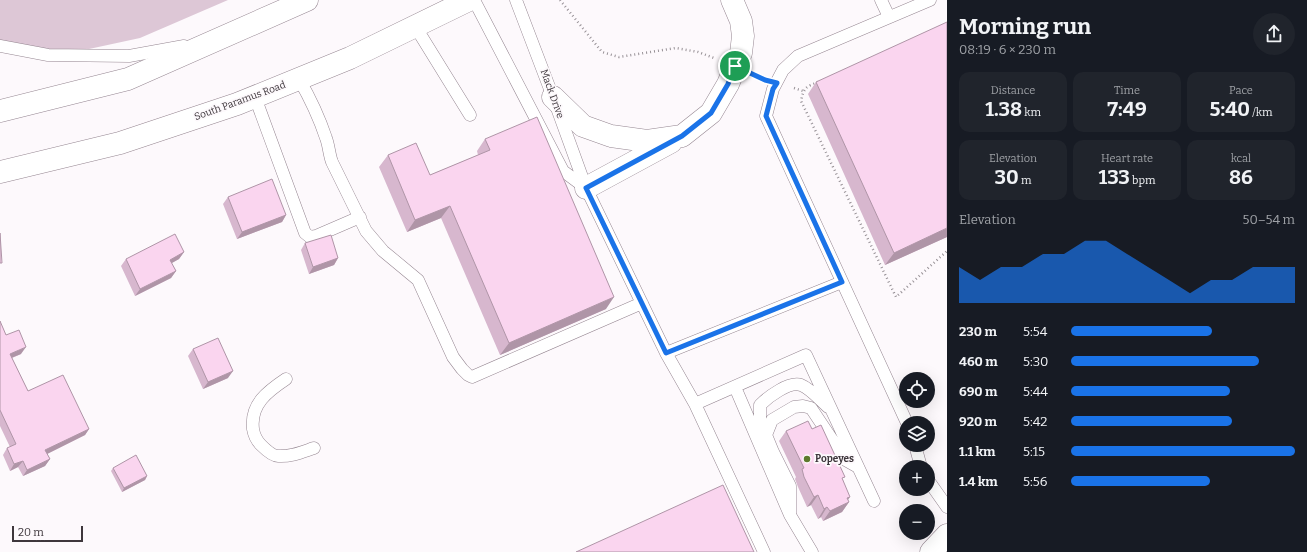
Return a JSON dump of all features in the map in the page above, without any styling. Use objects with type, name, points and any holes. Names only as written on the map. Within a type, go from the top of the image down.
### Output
[{"type":"main road","points":[[0,111],[128,79],[307,0]]},
{"type":"main road","name":"South Paramus Road","points":[[0,172],[120,143],[255,96],[350,58],[469,0]]},
{"type":"main road","points":[[586,188],[682,136],[711,113],[728,84],[741,53],[743,36],[741,21],[732,0]]},
{"type":"main road","points":[[553,97],[583,126],[611,136],[647,141],[682,136]]},
{"type":"main road","points":[[931,552],[947,535]]},
{"type":"lane","points":[[474,0],[564,171],[586,188]]},
{"type":"lane","name":"Mack Drive","points":[[516,0],[586,188],[666,353],[695,404],[764,552]]},
{"type":"lane","points":[[881,0],[888,17]]},
{"type":"lane","points":[[904,416],[766,116],[773,89],[783,70],[798,56],[930,0]]},
{"type":"lane","points":[[415,26],[470,115]]},
{"type":"lane","points":[[0,46],[48,55],[129,56],[218,40]]},
{"type":"lane","points":[[299,79],[318,117],[327,140],[328,152],[332,162],[366,231],[382,251],[415,276],[421,284],[453,357],[468,375],[472,377],[642,302]]},
{"type":"lane","points":[[255,96],[305,233],[310,237],[316,236],[360,217]]},
{"type":"lane","points":[[666,353],[842,282]]},
{"type":"lane","points":[[695,404],[806,355],[874,501]]},
{"type":"lane","points":[[286,379],[268,392],[254,410],[252,422],[256,440],[276,456],[293,456],[314,448]]},
{"type":"lane","points":[[790,515],[790,486],[773,452],[760,419],[760,405],[768,396],[795,384],[801,385],[808,389],[832,411]]},
{"type":"lane","points":[[735,387],[790,515],[812,552]]},
{"type":"lane","points":[[766,435],[772,420],[794,407],[803,406],[811,408],[833,441],[842,458],[858,467]]},
{"type":"lane","points":[[935,490],[947,507]]},
{"type":"path","points":[[560,0],[602,52],[619,57],[676,48],[698,52],[735,66]]},
{"type":"path","points":[[823,80],[809,86],[803,91],[801,101],[896,297],[947,251]]},
{"type":"path","points":[[777,83],[803,91]]},
{"type":"shaded area","points":[[0,0],[228,0],[140,38],[89,49],[55,50],[0,40]]},
{"type":"building","points":[[947,22],[947,228],[894,253],[816,82]]},
{"type":"building","points":[[537,117],[614,297],[509,343],[450,206],[415,220],[388,155],[416,143],[430,175],[490,150],[485,139]]},
{"type":"building","points":[[272,179],[286,215],[242,232],[228,197]]},
{"type":"building","points":[[0,233],[2,263],[0,263]]},
{"type":"building","points":[[175,234],[184,252],[170,260],[176,271],[140,289],[126,259]]},
{"type":"building","points":[[331,235],[338,258],[313,267],[305,243]]},
{"type":"building","points":[[0,321],[6,335],[19,330],[26,347],[10,354],[28,391],[63,375],[89,429],[45,450],[50,459],[27,470],[23,461],[14,464],[7,448],[16,444],[0,410]]},
{"type":"building","points":[[218,338],[233,371],[208,382],[193,349]]},
{"type":"building","name":"Popeyes","points":[[808,421],[812,429],[821,425],[845,477],[842,478],[850,497],[847,498],[849,502],[830,511],[827,507],[824,509],[818,495],[814,497],[804,477],[802,469],[804,468],[786,431]]},
{"type":"building","points":[[136,455],[147,476],[124,488],[113,468]]},
{"type":"building","points":[[723,485],[754,552],[576,552]]},
{"type":"place","name":"Popeyes","points":[[807,459]]},
{"type":"route","points":[[735,66],[765,80],[777,83],[773,89],[766,116],[842,282],[666,353],[586,188],[682,136],[711,113],[728,84],[735,66]]}]
